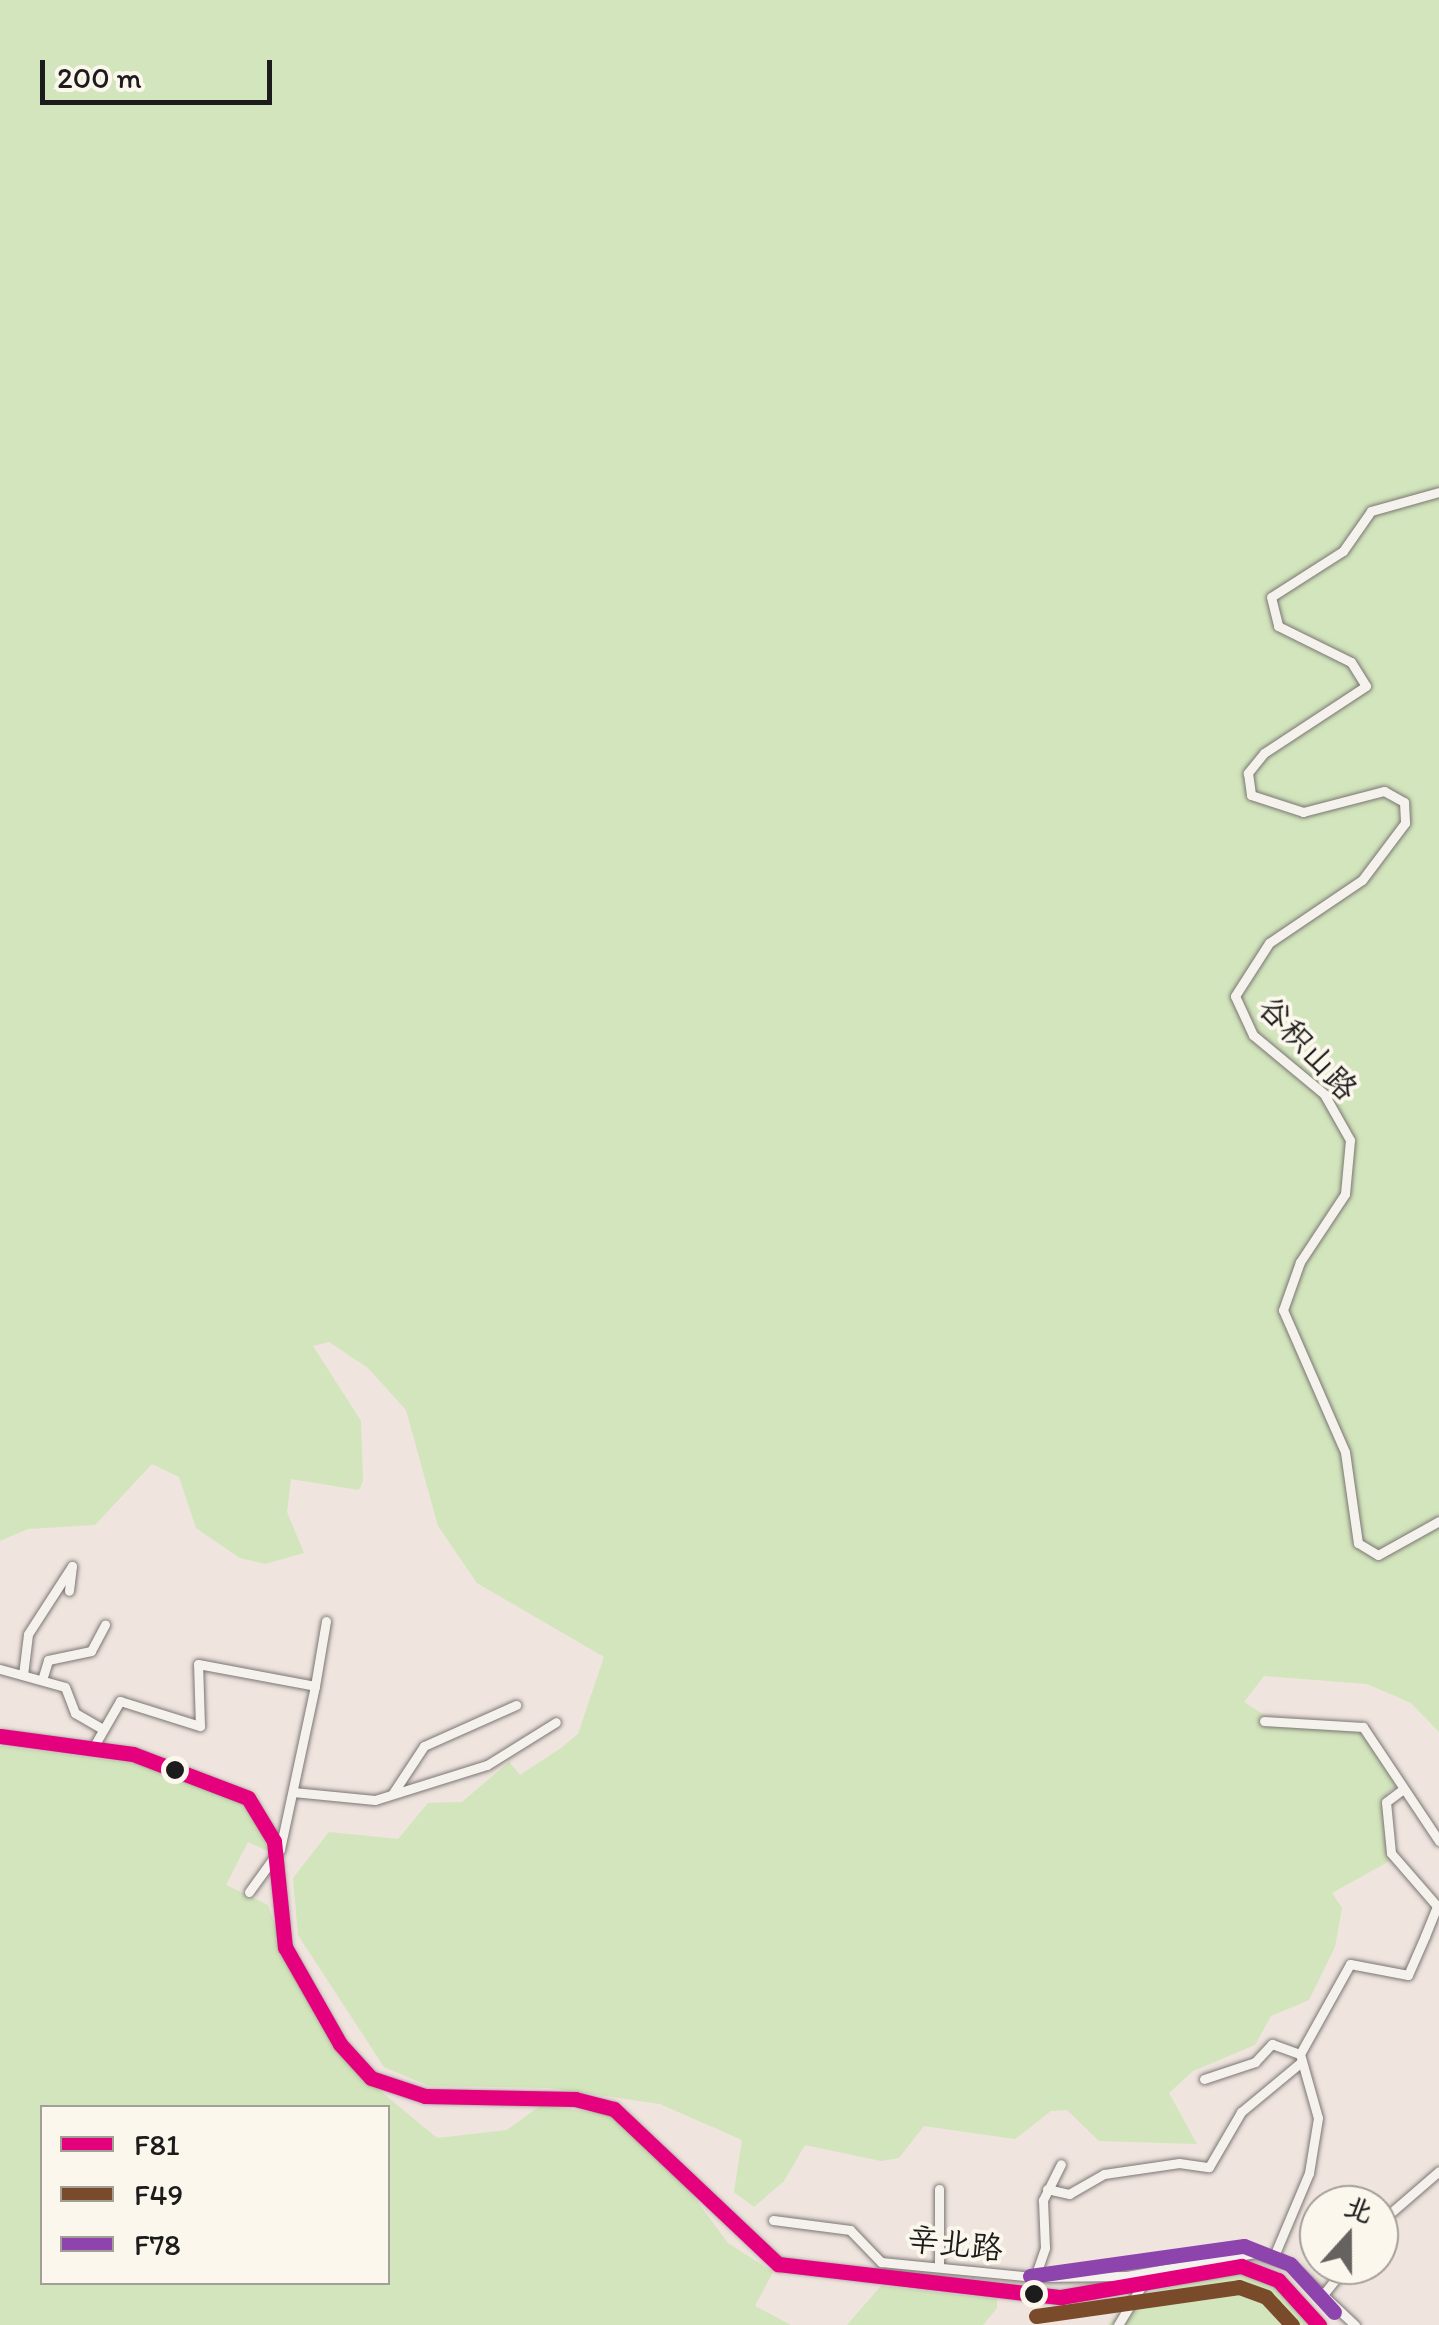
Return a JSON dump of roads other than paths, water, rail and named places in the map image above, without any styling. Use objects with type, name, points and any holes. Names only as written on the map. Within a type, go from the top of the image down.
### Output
[{"type":"main road","points":[[0,1736],[94,1746],[176,1766],[248,1798],[266,1819],[276,1856],[277,1917],[294,1966],[340,2044],[385,2087],[602,2104],[646,2133],[758,2252],[794,2268],[1033,2296],[1251,2268],[1278,2280],[1319,2325]]},
{"type":"street","name":"谷积山路","points":[[1439,492],[1371,512],[1343,551],[1271,598],[1278,626],[1331,649],[1367,681],[1334,715],[1257,760],[1251,795],[1296,812],[1384,791],[1404,802],[1405,822],[1362,880],[1269,943],[1234,996],[1253,1035],[1324,1094],[1350,1140],[1348,1187],[1300,1262],[1283,1310],[1345,1452],[1358,1543],[1378,1555],[1439,1521]]},
{"type":"street","points":[[22,1675],[28,1634],[72,1566],[69,1591]]},
{"type":"street","points":[[249,1892],[276,1856],[293,1792],[326,1621]]},
{"type":"street","points":[[42,1680],[48,1660],[92,1650],[105,1625]]},
{"type":"street","points":[[94,1746],[120,1701],[200,1726],[198,1664],[314,1686]]},
{"type":"street","points":[[0,1669],[65,1687],[75,1713],[102,1729]]},
{"type":"street","points":[[393,1794],[424,1746],[516,1704]]},
{"type":"street","points":[[1264,1721],[1363,1728],[1439,1840]]},
{"type":"street","points":[[293,1792],[393,1794],[488,1766],[556,1722]]},
{"type":"street","points":[[1048,2190],[1069,2194],[1104,2174],[1179,2163],[1209,2167],[1241,2112],[1300,2059],[1350,1964],[1408,1975],[1436,1906],[1390,1853],[1386,1802],[1403,1789]]},
{"type":"street","points":[[1204,2079],[1256,2062],[1272,2044],[1300,2059],[1318,2118],[1309,2173],[1274,2256],[1326,2292],[1356,2325]]},
{"type":"street","points":[[1034,2277],[1048,2190],[1062,2164]]},
{"type":"street","points":[[1399,2206],[1439,2171]]},
{"type":"street","points":[[939,2190],[939,2267]]},
{"type":"street","name":"辛北路","points":[[772,2220],[850,2230],[881,2262],[1034,2277],[1127,2276],[1217,2254],[1274,2256]]},
{"type":"street","points":[[1118,2325],[1144,2282]]},
{"type":"street","points":[[1326,2292],[1331,2285]]}]
